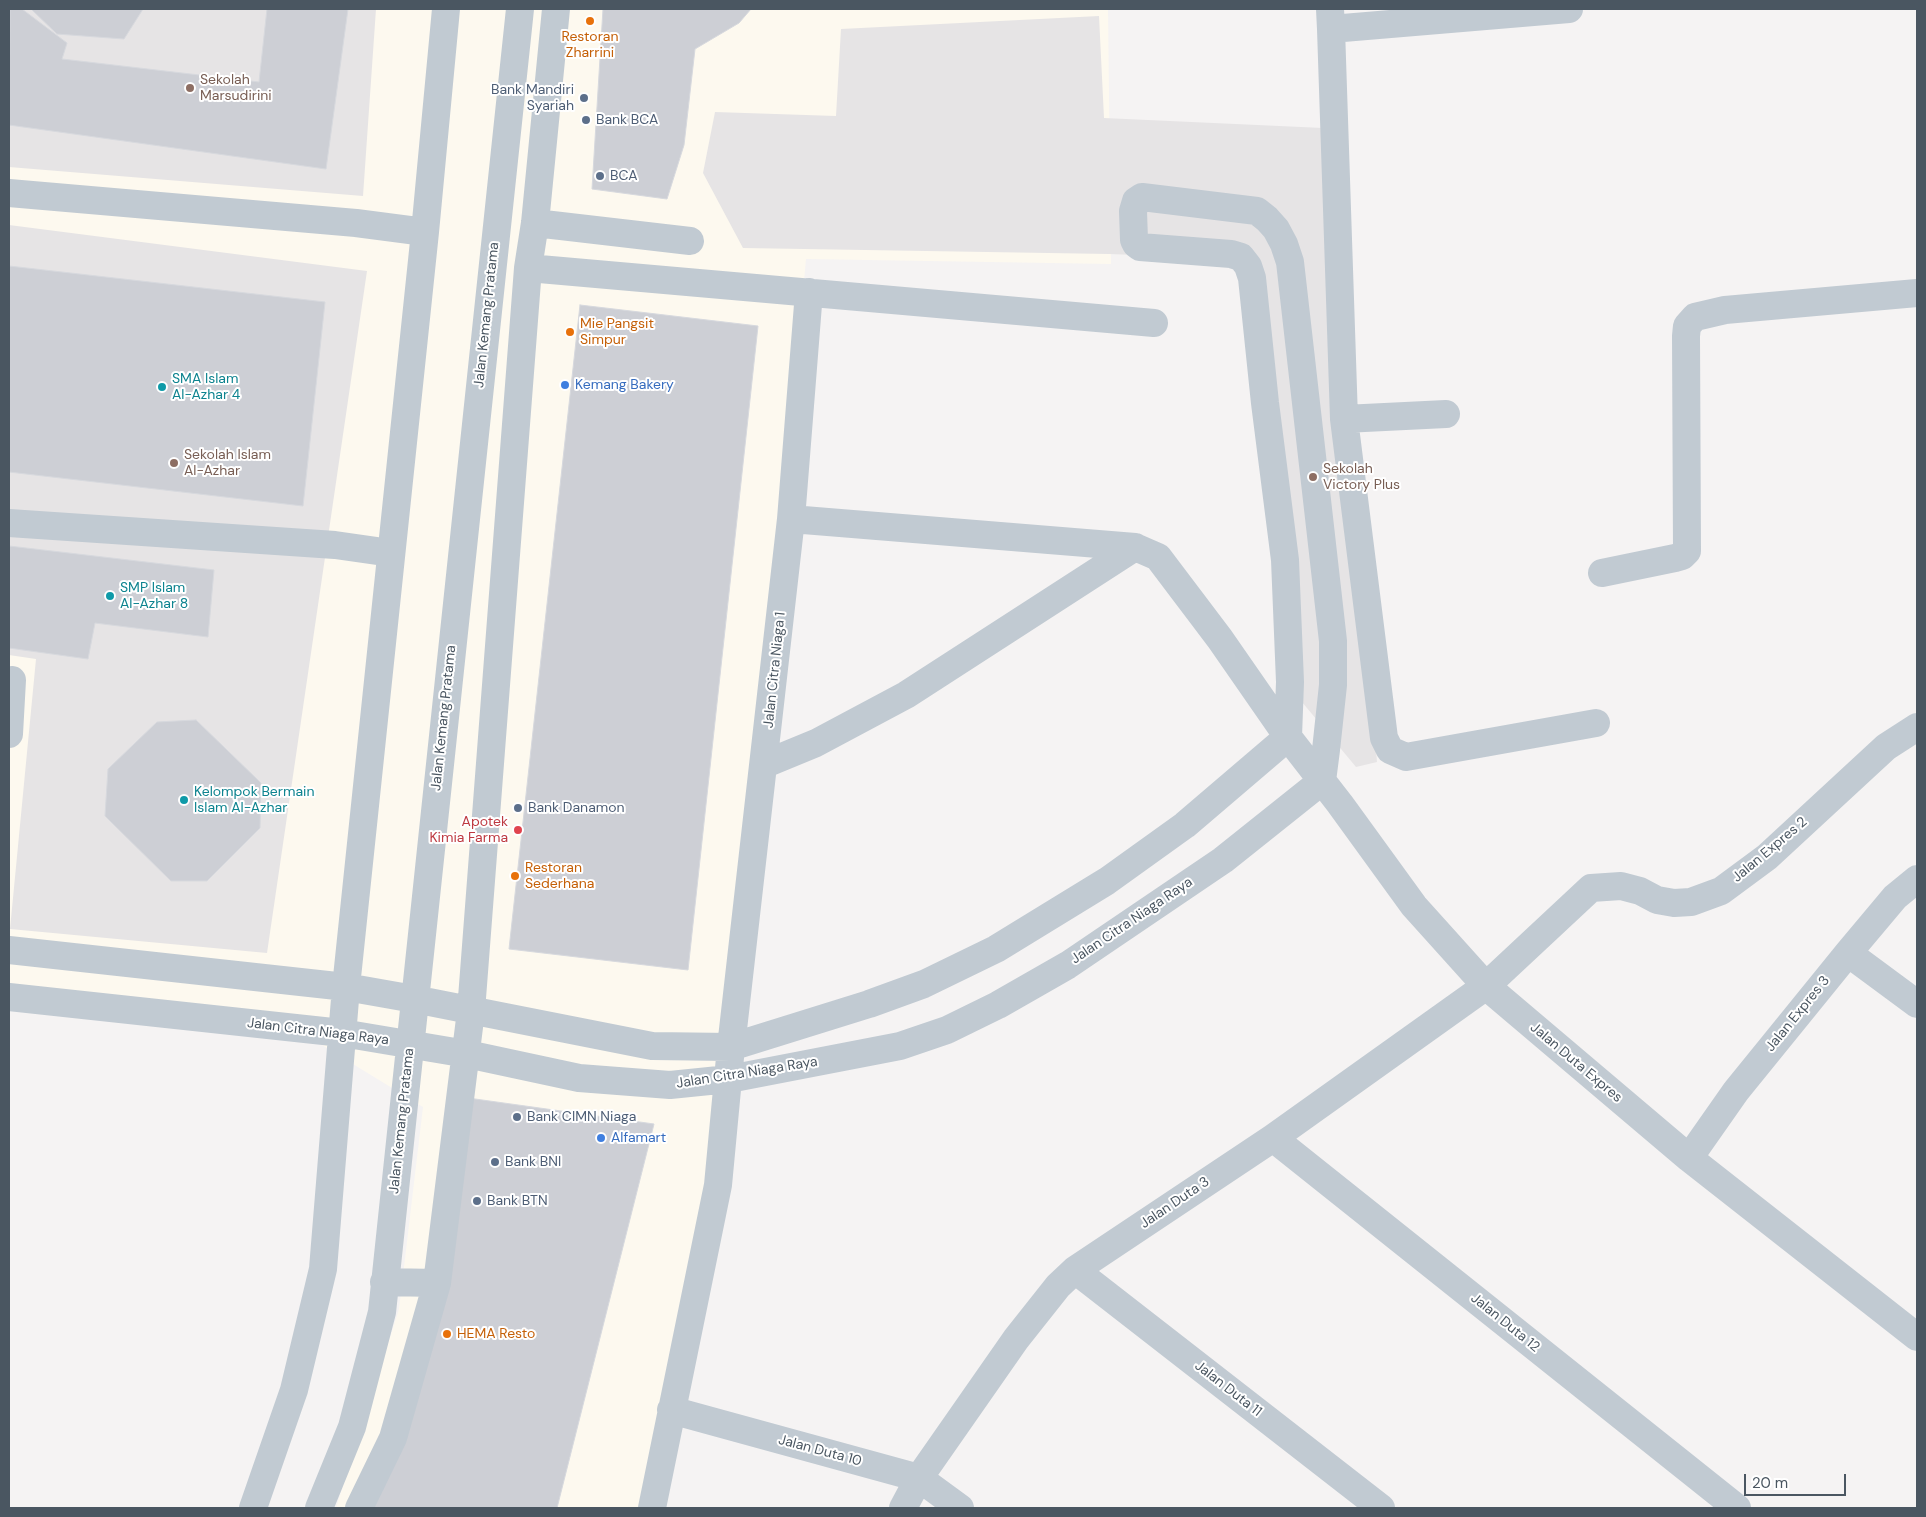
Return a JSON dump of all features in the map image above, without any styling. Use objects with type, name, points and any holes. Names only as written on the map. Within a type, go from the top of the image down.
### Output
[{"type":"street","points":[[254,1508],[294,1390],[323,1269],[346,987],[425,232],[446,9]]},
{"type":"street","name":"Jalan Kemang Pratama","points":[[320,1508],[352,1427],[382,1312],[520,9]]},
{"type":"street","points":[[359,1508],[393,1438],[437,1283],[472,1011],[528,268],[535,223],[556,9]]},
{"type":"street","points":[[1569,9],[1330,19],[1344,418],[1384,738],[1390,750],[1406,757],[1596,723]]},
{"type":"street","points":[[9,193],[356,223],[425,232]]},
{"type":"street","points":[[1288,737],[1289,656],[1286,560],[1265,404],[1252,278],[1248,266],[1242,257],[1231,254],[1140,247],[1134,240],[1132,211],[1136,202],[1142,197],[1256,211],[1276,229],[1284,244],[1290,262],[1333,641],[1333,685],[1322,781]]},
{"type":"street","points":[[535,223],[690,241]]},
{"type":"street","points":[[528,268],[1154,323]]},
{"type":"street","name":"Jalan Citra Niaga 1","points":[[652,1508],[718,1185],[731,1047],[765,764],[791,519],[809,292]]},
{"type":"street","points":[[1602,573],[1675,558],[1682,556],[1687,551],[1686,336],[1687,326],[1695,317],[1725,310],[1917,293]]},
{"type":"street","points":[[1344,418],[1446,414]]},
{"type":"street","name":"Jalan Duta Expres","points":[[791,519],[1135,547],[1158,557],[1220,639],[1288,737],[1414,906],[1486,986],[1689,1158],[1917,1337]]},
{"type":"street","points":[[9,523],[335,545],[392,553]]},
{"type":"street","points":[[765,764],[816,743],[906,695],[1135,547]]},
{"type":"street","points":[[9,734],[12,680]]},
{"type":"street","name":"Jalan Expres 2","points":[[1486,986],[1592,888],[1621,886],[1640,891],[1657,900],[1674,903],[1691,902],[1721,891],[1767,857],[1886,746],[1917,727]]},
{"type":"street","name":"Jalan Citra Niaga Raya","points":[[9,950],[346,987],[652,1046],[731,1047],[869,1004],[924,984],[996,949],[1106,881],[1186,825],[1288,737]]},
{"type":"street","name":"Jalan Citra Niaga Raya","points":[[9,997],[342,1033],[467,1054],[579,1078],[670,1085],[728,1079],[900,1046],[947,1030],[998,1005],[1068,965],[1223,860],[1322,781]]},
{"type":"street","name":"Jalan Expres 3","points":[[1689,1158],[1736,1091],[1848,952],[1895,896],[1917,879]]},
{"type":"street","points":[[1848,952],[1917,1004]]},
{"type":"street","name":"Jalan Duta 3","points":[[903,1508],[919,1478],[1016,1339],[1058,1286],[1075,1270],[1273,1138],[1486,986]]},
{"type":"street","name":"Jalan Duta 12","points":[[1273,1138],[1737,1508]]},
{"type":"street","name":"Jalan Duta 11","points":[[1075,1270],[1381,1508]]},
{"type":"street","points":[[384,1282],[437,1283]]},
{"type":"street","name":"Jalan Duta 10","points":[[671,1410],[919,1478],[960,1508]]},
{"type":"shaded area","points":[[9,9],[1108,9],[1111,264],[806,259],[720,1187],[657,1508],[336,1508],[399,1309],[423,1107],[291,1026],[9,1007]]},
{"type":"shaded area","name":"Sekolah Marsudirini","points":[[9,9],[376,9],[363,196],[9,167]]},
{"type":"shaded area","name":"Sekolah Victory Plus","points":[[1099,16],[1104,118],[1323,128],[1377,762],[1356,767],[1297,696],[1248,259],[1109,254],[743,248],[703,173],[715,112],[836,116],[841,29]]},
{"type":"shaded area","name":"Sekolah Islam Al-Azhar","points":[[9,225],[367,271],[267,953],[10,929],[36,659],[9,655]]},
{"type":"building","points":[[10,9],[22,9],[67,43],[62,59],[259,82],[267,9],[348,9],[326,169],[9,125]]},
{"type":"building","points":[[31,9],[143,9],[124,39],[57,34]]},
{"type":"building","points":[[603,9],[751,9],[739,23],[695,49],[684,145],[667,199],[592,189]]},
{"type":"building","name":"SMA Islam Al-Azhar 4","points":[[9,266],[325,302],[303,506],[9,472]]},
{"type":"building","points":[[580,305],[758,326],[688,970],[509,949]]},
{"type":"building","name":"SMP Islam Al-Azhar 8","points":[[9,546],[214,570],[208,637],[95,623],[88,659],[9,648]]},
{"type":"building","name":"Kelompok Bermain Islam Al-Azhar","points":[[196,720],[261,783],[260,828],[207,881],[171,881],[105,816],[108,769],[157,722]]},
{"type":"building","points":[[468,1098],[654,1124],[557,1508],[370,1508]]},
{"type":"place","name":"Restoran Zharrini","points":[[590,21]]},
{"type":"place","name":"Sekolah Marsudirini","points":[[190,88]]},
{"type":"place","name":"Bank Mandiri Syariah","points":[[584,98]]},
{"type":"place","name":"Bank BCA","points":[[586,120]]},
{"type":"place","name":"BCA","points":[[600,176]]},
{"type":"place","name":"Mie Pangsit Simpur","points":[[570,332]]},
{"type":"place","name":"Kemang Bakery","points":[[565,385]]},
{"type":"place","name":"SMA Islam Al-Azhar 4","points":[[162,387]]},
{"type":"place","name":"Sekolah Islam Al-Azhar","points":[[174,463]]},
{"type":"place","name":"Sekolah Victory Plus","points":[[1313,477]]},
{"type":"place","name":"SMP Islam Al-Azhar 8","points":[[110,596]]},
{"type":"place","name":"Kelompok Bermain Islam Al-Azhar","points":[[184,800]]},
{"type":"place","name":"Bank Danamon","points":[[518,808]]},
{"type":"place","name":"Apotek Kimia Farma","points":[[518,830]]},
{"type":"place","name":"Restoran Sederhana","points":[[515,876]]},
{"type":"place","name":"Bank CIMN Niaga","points":[[517,1117]]},
{"type":"place","name":"Alfamart","points":[[601,1138]]},
{"type":"place","name":"Bank BNI","points":[[495,1162]]},
{"type":"place","name":"Bank BTN","points":[[477,1201]]},
{"type":"place","name":"HEMA Resto","points":[[447,1334]]}]
